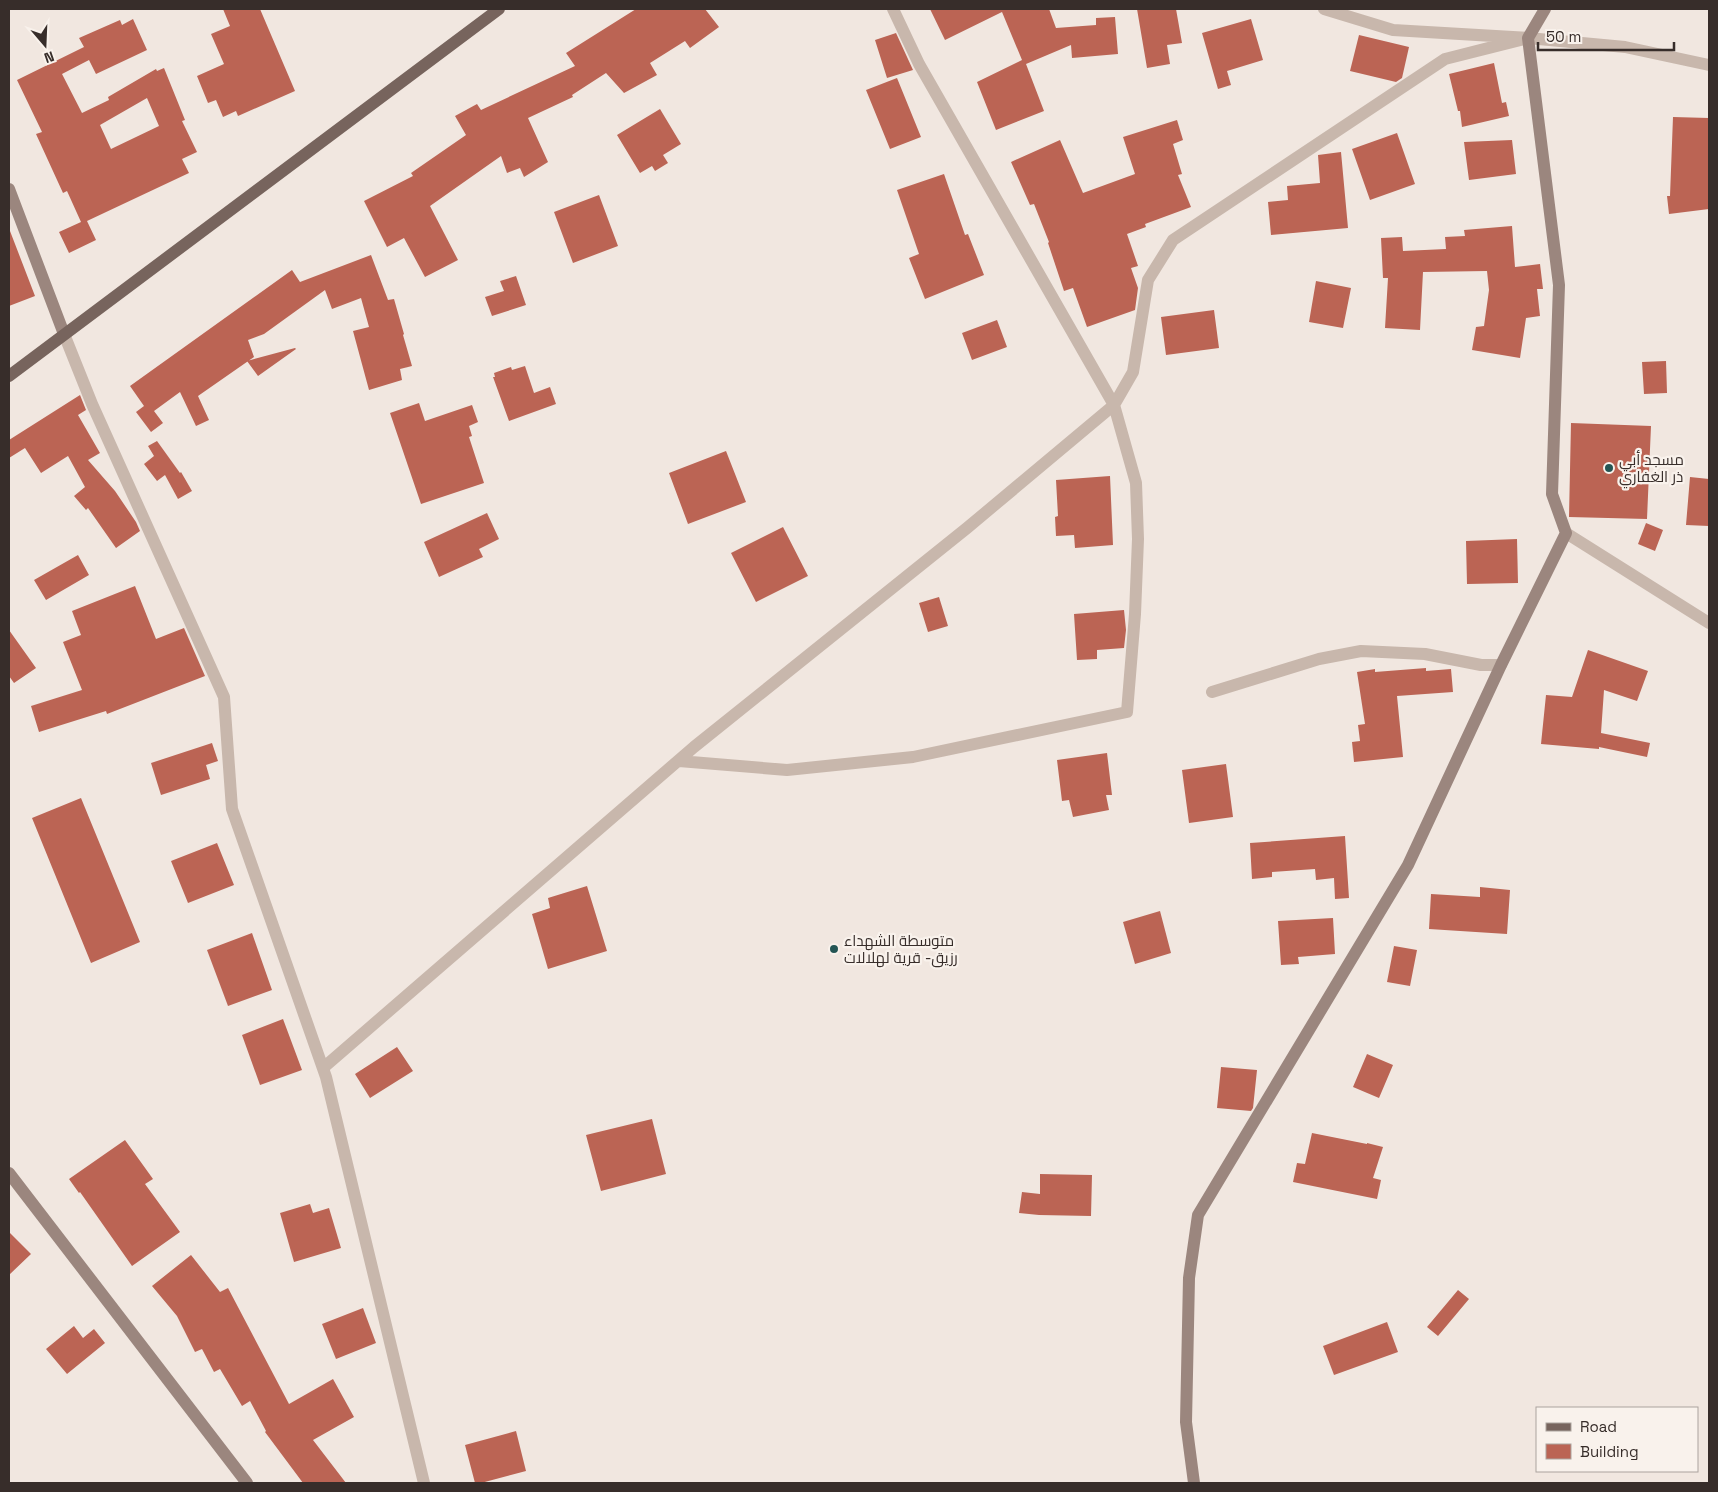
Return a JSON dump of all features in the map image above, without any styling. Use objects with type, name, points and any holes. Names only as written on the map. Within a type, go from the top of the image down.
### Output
[{"type":"main road","points":[[9,376],[498,9]]},
{"type":"street","points":[[679,761],[788,770],[904,758],[1127,712],[1138,548],[1136,483],[1114,405],[919,64],[893,9]]},
{"type":"street","points":[[1324,9],[1393,30],[1625,46],[1709,64]]},
{"type":"street","points":[[1545,9],[1528,38],[1558,285],[1552,494],[1566,533],[1709,623]]},
{"type":"street","points":[[323,1068],[679,761],[960,534],[1114,405],[1133,372],[1148,280],[1173,240],[1445,59],[1528,38]]},
{"type":"street","points":[[9,189],[92,404],[224,697],[232,809],[323,1068],[424,1483]]},
{"type":"street","points":[[1194,1483],[1186,1422],[1189,1278],[1198,1214],[1408,865],[1501,665],[1566,533]]},
{"type":"street","points":[[1212,692],[1319,659],[1361,651],[1426,654],[1481,665],[1501,665]]},
{"type":"street","points":[[9,1174],[247,1483]]},
{"type":"building","points":[[223,9],[260,9],[295,91],[238,116],[236,111],[223,117],[216,100],[208,103],[197,76],[224,64],[211,34],[230,26]]},
{"type":"building","points":[[636,9],[705,9],[719,27],[690,48],[685,41],[650,63],[657,75],[624,93],[606,73],[572,95],[573,97],[528,118],[548,162],[524,177],[520,168],[507,173],[501,156],[430,206],[458,260],[425,277],[404,238],[387,247],[364,201],[413,176],[411,173],[466,135],[455,116],[477,104],[481,110],[575,66],[566,53]]},
{"type":"building","points":[[930,9],[1049,9],[1056,28],[1096,25],[1096,18],[1115,17],[1118,54],[1072,58],[1071,45],[1026,64],[1044,111],[996,130],[977,82],[1022,60],[1002,12],[945,40]]},
{"type":"building","points":[[1137,9],[1176,9],[1182,43],[1167,45],[1170,64],[1147,68]]},
{"type":"building","points":[[133,19],[147,50],[96,74],[89,60],[62,74],[82,113],[109,100],[108,97],[156,69],[157,71],[164,68],[185,120],[182,121],[197,152],[182,159],[189,173],[87,221],[96,240],[69,253],[59,232],[81,222],[67,191],[63,193],[36,134],[42,132],[17,80],[84,47],[79,38],[120,20],[122,25]],"holes":[[[147,98],[159,126],[111,149],[100,125]]]},
{"type":"building","points":[[1251,19],[1263,60],[1227,71],[1231,85],[1218,89],[1202,33]]},
{"type":"building","points":[[896,33],[913,70],[887,78],[875,40]]},
{"type":"building","points":[[1359,35],[1409,47],[1402,78],[1396,82],[1350,71]]},
{"type":"building","points":[[1494,63],[1502,103],[1506,102],[1509,116],[1462,127],[1460,111],[1458,111],[1449,74]]},
{"type":"building","points":[[897,78],[921,137],[890,149],[866,90]]},
{"type":"building","points":[[660,109],[681,144],[663,155],[668,163],[655,171],[652,166],[640,173],[617,135]]},
{"type":"building","points":[[1673,117],[1709,118],[1709,209],[1669,214],[1667,196],[1670,196]]},
{"type":"building","points":[[1177,120],[1183,140],[1173,144],[1182,174],[1178,175],[1191,207],[1145,224],[1146,227],[1127,234],[1138,266],[1131,268],[1138,288],[1135,310],[1087,327],[1073,288],[1064,291],[1049,242],[1034,204],[1030,205],[1011,162],[1060,140],[1083,193],[1135,174],[1123,137]]},
{"type":"building","points":[[1397,133],[1415,184],[1370,200],[1352,149]]},
{"type":"building","points":[[1512,140],[1516,174],[1469,180],[1464,142]]},
{"type":"building","points":[[1341,152],[1348,228],[1271,235],[1268,202],[1288,200],[1287,186],[1320,183],[1318,155]]},
{"type":"building","points":[[944,174],[965,235],[968,234],[984,275],[925,299],[909,258],[919,254],[897,190]]},
{"type":"building","points":[[599,195],[618,246],[573,263],[554,212]]},
{"type":"building","points":[[1512,226],[1515,267],[1540,264],[1543,289],[1537,289],[1540,316],[1526,318],[1520,358],[1472,350],[1476,327],[1484,326],[1489,290],[1487,271],[1423,272],[1420,330],[1385,328],[1388,278],[1383,278],[1381,238],[1402,237],[1403,251],[1446,249],[1445,237],[1465,236],[1464,230]]},
{"type":"building","points":[[9,231],[35,296],[9,306]]},
{"type":"building","points":[[371,255],[388,300],[394,299],[412,366],[400,369],[402,380],[369,390],[353,331],[369,327],[361,298],[332,309],[325,290],[264,334],[248,340],[254,357],[198,396],[209,420],[196,426],[180,392],[154,411],[163,423],[151,432],[136,412],[144,406],[130,386],[292,270],[300,282]]},
{"type":"building","points":[[516,276],[526,305],[492,316],[485,297],[504,291],[500,281]]},
{"type":"building","points":[[1316,281],[1351,288],[1343,328],[1309,322]]},
{"type":"building","points":[[1214,310],[1219,348],[1166,355],[1161,317]]},
{"type":"building","points":[[997,320],[1007,347],[972,360],[962,333]]},
{"type":"building","points":[[295,348],[258,376],[247,361]]},
{"type":"building","points":[[1666,361],[1667,393],[1644,394],[1642,362]]},
{"type":"building","points":[[525,366],[534,393],[550,387],[556,404],[509,421],[493,377],[495,377],[494,373],[511,367],[512,370]]},
{"type":"building","points":[[80,395],[86,410],[78,415],[100,453],[88,460],[115,491],[140,531],[116,548],[88,508],[86,510],[74,496],[85,487],[68,456],[41,473],[25,448],[9,458],[9,440]]},
{"type":"building","points":[[419,403],[425,421],[472,405],[478,422],[469,426],[472,436],[469,437],[484,483],[421,504],[390,413]]},
{"type":"building","name":"مسجد أبي ذر الغفاري","points":[[1571,423],[1651,426],[1647,519],[1569,517]]},
{"type":"building","points":[[157,441],[181,472],[192,491],[178,499],[165,475],[157,481],[144,464],[154,456],[148,446]]},
{"type":"building","points":[[726,451],[746,502],[688,524],[669,473]]},
{"type":"building","points":[[1110,476],[1113,545],[1075,548],[1074,535],[1056,536],[1055,517],[1058,516],[1056,480]]},
{"type":"building","points":[[1690,477],[1709,479],[1709,526],[1686,525]]},
{"type":"building","points":[[487,513],[499,539],[479,549],[483,557],[439,577],[424,542]]},
{"type":"building","points":[[1646,523],[1663,530],[1655,551],[1638,544]]},
{"type":"building","points":[[783,527],[808,576],[756,602],[731,553]]},
{"type":"building","points":[[1517,539],[1518,583],[1467,584],[1466,541]]},
{"type":"building","points":[[78,555],[89,575],[46,600],[34,580]]},
{"type":"building","points":[[135,586],[156,639],[184,628],[205,676],[107,714],[106,711],[39,732],[31,706],[82,690],[63,642],[81,635],[72,611]]},
{"type":"building","points":[[939,597],[948,626],[928,632],[919,603]]},
{"type":"building","points":[[1124,610],[1126,630],[1124,648],[1097,650],[1097,659],[1077,660],[1074,614]]},
{"type":"building","points":[[9,630],[36,668],[14,683],[9,676]]},
{"type":"building","points":[[1588,650],[1648,671],[1637,701],[1604,690],[1601,733],[1650,743],[1647,757],[1599,747],[1599,749],[1541,744],[1546,695],[1572,697]]},
{"type":"building","points":[[1426,668],[1426,671],[1451,669],[1453,692],[1397,696],[1403,757],[1354,762],[1352,742],[1360,741],[1358,725],[1365,724],[1357,672],[1375,669],[1375,672]]},
{"type":"building","points":[[212,743],[218,761],[206,765],[210,779],[161,795],[151,763]]},
{"type":"building","points":[[1107,753],[1112,795],[1106,795],[1109,810],[1073,817],[1069,800],[1062,801],[1057,760]]},
{"type":"building","points":[[1226,764],[1233,817],[1189,823],[1182,770]]},
{"type":"building","points":[[81,798],[140,942],[91,963],[32,818]]},
{"type":"building","points":[[1345,836],[1349,898],[1335,899],[1334,878],[1316,880],[1315,869],[1272,872],[1272,877],[1252,879],[1250,843]]},
{"type":"building","points":[[217,843],[234,885],[188,903],[171,861]]},
{"type":"building","points":[[587,886],[607,951],[548,969],[532,914],[550,908],[548,898]]},
{"type":"building","points":[[1480,887],[1510,890],[1507,934],[1429,929],[1431,894],[1480,897]]},
{"type":"building","points":[[1160,911],[1171,953],[1135,964],[1123,922]]},
{"type":"building","points":[[1333,918],[1335,954],[1298,957],[1299,964],[1281,965],[1278,921]]},
{"type":"building","points":[[252,933],[272,990],[228,1006],[207,950]]},
{"type":"building","points":[[1394,946],[1417,950],[1410,986],[1387,982]]},
{"type":"building","points":[[283,1019],[302,1070],[260,1085],[242,1035]]},
{"type":"building","points":[[397,1047],[413,1071],[370,1098],[355,1074]]},
{"type":"building","points":[[1367,1054],[1393,1065],[1379,1098],[1353,1087]]},
{"type":"building","points":[[1221,1067],[1257,1070],[1253,1108],[1251,1111],[1217,1108]]},
{"type":"building","points":[[652,1119],[666,1174],[601,1191],[586,1135]]},
{"type":"building","points":[[1312,1133],[1383,1147],[1373,1178],[1381,1180],[1377,1199],[1293,1182],[1297,1163],[1305,1164]]},
{"type":"building","points":[[125,1140],[153,1179],[145,1184],[180,1232],[132,1266],[69,1179]]},
{"type":"building","points":[[1040,1174],[1092,1175],[1091,1216],[1019,1213],[1022,1192],[1040,1194]]},
{"type":"building","points":[[310,1204],[313,1213],[329,1208],[341,1248],[294,1262],[280,1213]]},
{"type":"building","points":[[9,1232],[31,1254],[9,1275]]},
{"type":"building","points":[[191,1255],[220,1292],[228,1288],[289,1404],[333,1379],[354,1417],[313,1440],[346,1483],[303,1483],[265,1432],[250,1401],[242,1406],[220,1369],[214,1372],[202,1349],[195,1352],[177,1316],[152,1286]]},
{"type":"building","points":[[1458,1290],[1469,1299],[1438,1336],[1427,1327]]},
{"type":"building","points":[[363,1308],[376,1343],[336,1359],[322,1324]]},
{"type":"building","points":[[1387,1322],[1398,1352],[1334,1375],[1323,1346]]},
{"type":"building","points":[[74,1326],[83,1338],[94,1329],[105,1343],[67,1374],[46,1349]]},
{"type":"building","points":[[516,1431],[526,1471],[475,1483],[465,1445]]},
{"type":"place","name":"مسجد أبي ذر الغفاري","points":[[1609,468]]},
{"type":"place","name":"متوسطة الشهداء رزيق- قرية لهلالات","points":[[834,949]]}]
